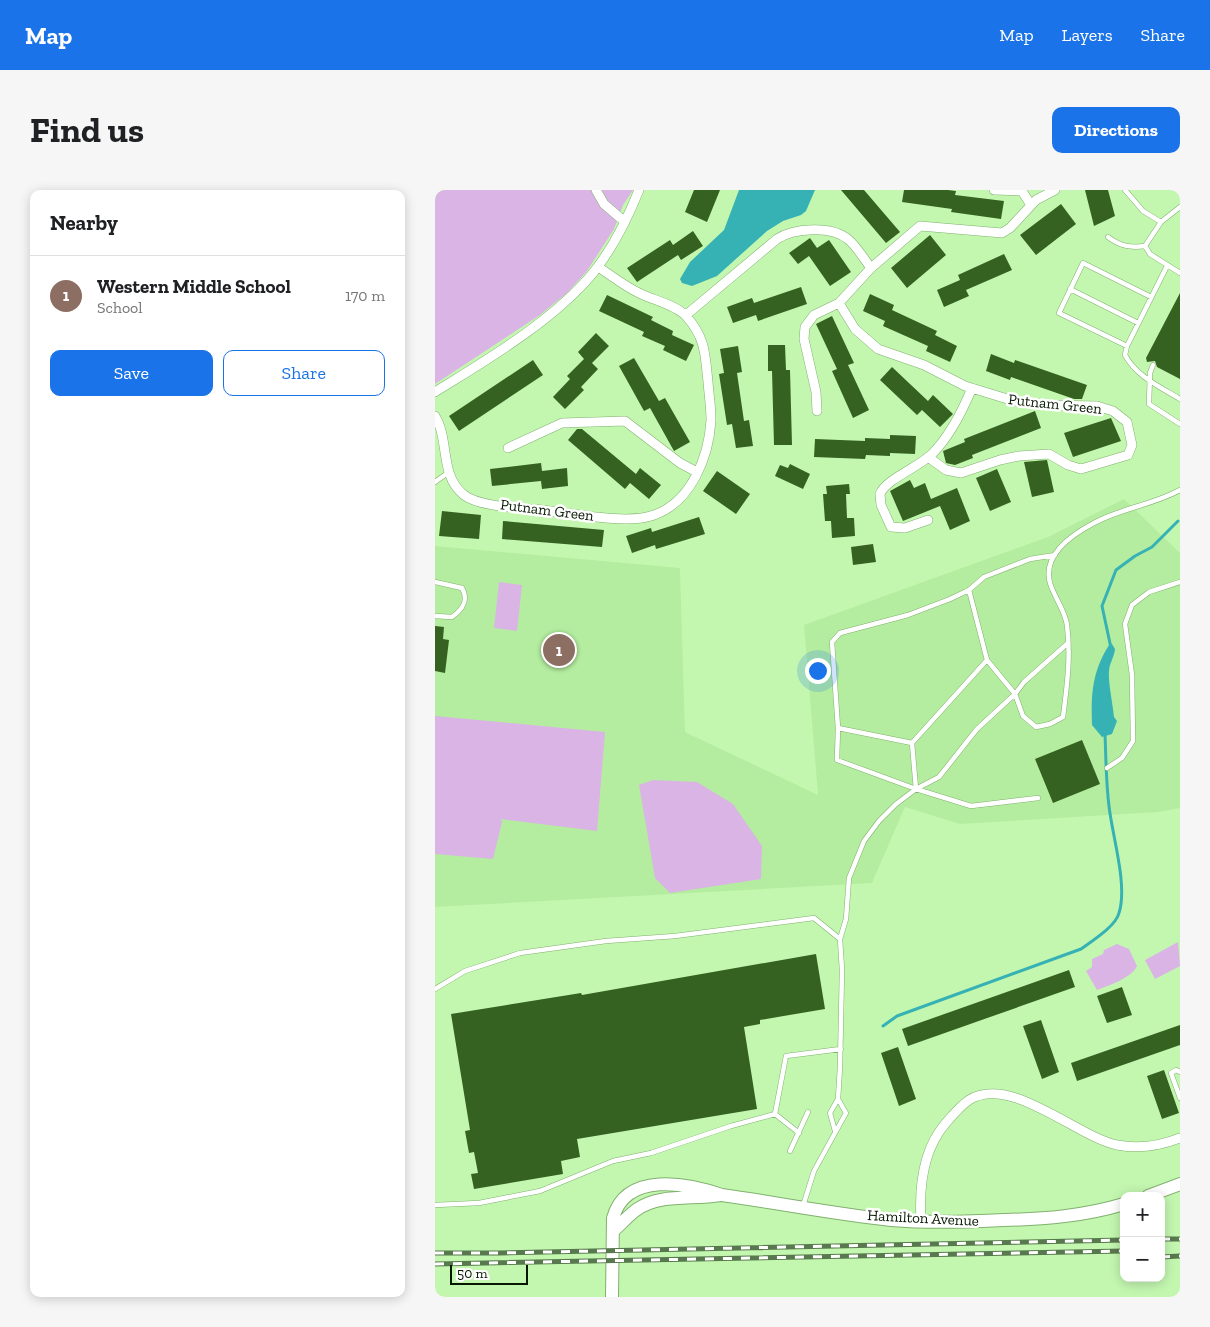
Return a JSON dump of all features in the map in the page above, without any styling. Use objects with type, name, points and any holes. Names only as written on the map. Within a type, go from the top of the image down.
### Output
[{"type":"main road","name":"Hamilton Avenue","points":[[612,1297],[613,1231],[616,1207],[631,1192],[638,1188],[662,1184],[684,1185],[703,1188],[722,1195],[890,1220],[1055,1218],[1101,1211],[1120,1205]]},
{"type":"main road","points":[[1159,1192],[1180,1184]]},
{"type":"main road","name":"Hamilton Avenue","points":[[613,1231],[637,1209],[648,1204],[675,1198],[699,1199],[722,1195]]},
{"type":"street","points":[[596,190],[605,204],[625,222]]},
{"type":"street","points":[[435,392],[541,321],[576,291],[598,266],[625,222],[639,190]]},
{"type":"street","points":[[994,190],[1022,191],[1031,205]]},
{"type":"street","points":[[817,411],[804,332],[811,318],[839,303],[871,268],[920,226],[1002,233],[1010,228],[1031,205],[1055,190]]},
{"type":"street","points":[[598,266],[639,293],[686,315],[732,279],[777,239],[786,234],[826,231],[839,234],[851,242],[871,268]]},
{"type":"street","name":"Putnam Green","points":[[839,303],[855,329],[878,349],[924,366],[972,388],[1005,399],[1029,403],[1097,406],[1113,411],[1128,424],[1131,452],[1127,456],[1085,468],[1072,467],[1046,454],[1000,460],[961,472],[946,470],[928,458]]},
{"type":"street","name":"Putnam Green","points":[[435,416],[442,432],[449,472],[459,490],[472,500],[508,506],[637,519],[659,513],[681,499],[697,472],[709,435],[711,410],[704,343],[686,315]]},
{"type":"street","points":[[928,520],[905,528],[891,527],[880,497],[886,485],[928,458],[949,432],[972,388]]},
{"type":"street","points":[[508,448],[568,422],[625,421],[680,463],[697,472]]},
{"type":"street","points":[[921,1221],[926,1157],[933,1142],[958,1110],[969,1100],[981,1095],[994,1094],[1026,1102],[1102,1140],[1117,1145],[1145,1147],[1180,1138]]},
{"type":"lane","points":[[1125,190],[1143,211],[1161,222]]},
{"type":"lane","points":[[1145,246],[1161,222],[1180,208]]},
{"type":"lane","points":[[1108,237],[1117,244],[1125,246],[1145,246]]},
{"type":"lane","points":[[1145,246],[1150,254],[1180,273]]},
{"type":"lane","points":[[1127,346],[1059,313],[1069,289],[1083,263],[1151,297]]},
{"type":"lane","points":[[1167,266],[1127,346],[1125,355],[1150,381],[1180,399]]},
{"type":"lane","points":[[1069,289],[1138,323]]},
{"type":"lane","points":[[1153,365],[1150,373],[1149,404],[1180,424]]},
{"type":"lane","points":[[435,482],[449,472]]},
{"type":"lane","points":[[969,590],[987,660],[1015,694],[1023,716],[1036,727],[1050,724],[1063,717],[1069,673],[1067,623],[1049,581],[1052,561],[1055,555],[1059,548],[1069,539],[1096,522],[1166,498],[1180,490]]},
{"type":"lane","points":[[1038,798],[971,806],[916,789],[837,760],[838,728],[832,642],[840,633],[908,615],[950,599],[969,590],[984,577],[1029,559],[1055,555]]},
{"type":"lane","points":[[435,582],[462,588],[466,596],[465,604],[452,617],[435,616]]},
{"type":"lane","points":[[1107,768],[1122,758],[1133,741],[1132,675],[1125,624],[1132,605],[1149,592],[1180,582]]},
{"type":"lane","points":[[835,1131],[830,1113],[838,1099],[841,1049],[843,970],[840,939],[846,919],[849,878],[864,841],[885,815],[916,789],[939,776],[977,729],[1068,642]]},
{"type":"lane","points":[[916,789],[913,743],[987,660]]},
{"type":"lane","points":[[838,728],[913,743]]},
{"type":"lane","points":[[435,989],[465,971],[520,954],[606,941],[675,936],[814,918],[840,939]]},
{"type":"lane","points":[[775,1114],[786,1056],[841,1049]]},
{"type":"lane","points":[[1180,1072],[1176,1070],[1171,1073],[1180,1098]]},
{"type":"lane","points":[[803,1206],[814,1171],[846,1112],[838,1099]]},
{"type":"lane","points":[[790,1151],[808,1112]]},
{"type":"lane","points":[[775,1114],[799,1133]]},
{"type":"lane","points":[[435,1205],[479,1203],[541,1191],[613,1162],[651,1154],[731,1126],[775,1114]]},
{"type":"shaded area","points":[[435,190],[633,190],[623,205],[614,229],[587,271],[568,292],[540,315],[435,384]]},
{"type":"shaded area","points":[[1124,499],[1180,553],[1180,808],[1159,812],[960,824],[905,807],[872,883],[435,907],[435,546],[680,568],[685,732],[818,795],[804,625],[1048,537]]},
{"type":"shaded area","points":[[499,582],[522,585],[517,631],[494,628]]},
{"type":"shaded area","points":[[435,716],[605,732],[597,831],[501,819],[502,822],[493,859],[435,854]]},
{"type":"shaded area","points":[[653,780],[697,782],[733,804],[762,846],[761,879],[670,893],[655,878],[639,785]]},
{"type":"shaded area","points":[[1178,942],[1180,966],[1155,979],[1145,960]]},
{"type":"shaded area","points":[[1117,944],[1129,949],[1137,966],[1131,974],[1097,990],[1086,971],[1092,967],[1092,959],[1103,954],[1104,950]]},
{"type":"water","points":[[739,190],[815,190],[806,211],[801,215],[783,221],[767,231],[717,276],[692,286],[682,283],[680,279],[690,262],[724,230]]},
{"type":"water","points":[[1112,644],[1115,649],[1109,669],[1109,682],[1114,717],[1117,721],[1112,734],[1102,737],[1092,725],[1092,693],[1103,655],[1109,645]]},
{"type":"building","points":[[694,190],[720,190],[707,222],[685,212]]},
{"type":"building","points":[[841,190],[864,190],[900,232],[886,243]]},
{"type":"building","points":[[904,190],[948,190],[956,191],[955,195],[1004,201],[1001,219],[951,212],[952,209],[902,202]]},
{"type":"building","points":[[1085,190],[1108,190],[1115,216],[1094,226]]},
{"type":"building","points":[[1061,204],[1076,224],[1036,255],[1020,235]]},
{"type":"building","points":[[693,231],[703,246],[681,260],[678,255],[637,282],[627,268],[670,240],[673,245]]},
{"type":"building","points":[[930,235],[946,255],[907,288],[891,268]]},
{"type":"building","points":[[810,238],[817,248],[829,240],[851,272],[830,286],[809,256],[798,264],[789,253]]},
{"type":"building","points":[[1004,254],[1012,270],[966,290],[969,296],[944,307],[937,290],[960,280],[958,275]]},
{"type":"building","points":[[801,287],[807,304],[758,321],[756,315],[733,323],[727,307],[752,298],[754,303]]},
{"type":"building","points":[[1180,293],[1180,379],[1157,367],[1155,361],[1147,362],[1146,358]]},
{"type":"building","points":[[870,294],[894,305],[892,310],[937,331],[935,335],[957,346],[950,362],[926,351],[928,346],[883,326],[885,321],[863,311]]},
{"type":"building","points":[[607,295],[653,317],[651,320],[673,331],[672,335],[694,345],[686,361],[663,350],[665,346],[642,336],[644,332],[599,311]]},
{"type":"building","points":[[832,316],[854,363],[848,365],[869,410],[853,418],[832,371],[837,369],[816,324]]},
{"type":"building","points":[[596,333],[609,346],[592,363],[598,369],[581,387],[584,390],[565,409],[553,397],[570,379],[567,376],[584,359],[578,352]]},
{"type":"building","points":[[768,345],[785,345],[786,370],[790,370],[792,445],[774,445],[772,371],[768,371]]},
{"type":"building","points":[[738,346],[742,372],[737,373],[744,421],[749,420],[753,446],[736,448],[732,424],[727,425],[719,374],[724,373],[720,349]]},
{"type":"building","points":[[991,354],[1014,363],[1015,360],[1087,385],[1082,399],[1074,399],[1011,377],[1010,380],[986,371]]},
{"type":"building","points":[[634,358],[659,401],[665,398],[690,442],[674,451],[650,408],[644,411],[619,366]]},
{"type":"building","points":[[533,360],[543,375],[459,431],[449,416]]},
{"type":"building","points":[[892,367],[928,401],[933,395],[953,414],[940,427],[922,410],[917,415],[880,380]]},
{"type":"building","points":[[1035,411],[1041,428],[972,455],[973,458],[955,465],[946,463],[943,451],[965,442],[964,439]]},
{"type":"building","points":[[1111,418],[1121,441],[1073,457],[1064,433]]},
{"type":"building","points":[[577,429],[582,429],[636,474],[640,468],[661,485],[649,499],[630,483],[625,489],[568,440]]},
{"type":"building","points":[[890,435],[916,436],[915,454],[890,453],[890,456],[866,455],[865,459],[814,457],[815,439],[865,441],[865,438],[890,439]]},
{"type":"building","points":[[1047,460],[1054,492],[1032,497],[1024,462]]},
{"type":"building","points":[[541,463],[542,471],[567,468],[568,486],[542,489],[541,481],[492,486],[490,469]]},
{"type":"building","points":[[790,464],[810,474],[803,489],[775,476],[780,465],[788,468]]},
{"type":"building","points":[[997,469],[1011,502],[990,511],[976,478]]},
{"type":"building","points":[[717,471],[750,494],[736,514],[703,491]]},
{"type":"building","points":[[910,480],[914,488],[925,483],[931,499],[957,488],[970,521],[950,530],[940,506],[903,521],[890,491]]},
{"type":"building","points":[[849,484],[850,494],[846,494],[847,518],[854,518],[855,536],[832,538],[831,521],[825,521],[823,494],[827,494],[826,486]]},
{"type":"building","points":[[442,511],[481,515],[479,539],[439,536]]},
{"type":"building","points":[[699,517],[705,534],[656,549],[655,545],[632,553],[626,536],[651,528],[652,532]]},
{"type":"building","points":[[503,521],[604,530],[602,547],[502,539]]},
{"type":"building","points":[[873,544],[876,562],[853,565],[851,547]]},
{"type":"building","points":[[435,626],[444,627],[443,639],[449,640],[445,673],[435,671]]},
{"type":"building","points":[[1082,740],[1100,784],[1053,803],[1035,759]]},
{"type":"building","points":[[816,954],[825,1009],[760,1020],[760,1024],[744,1027],[757,1109],[577,1139],[580,1157],[561,1161],[563,1174],[474,1189],[471,1174],[478,1173],[474,1152],[469,1153],[465,1131],[470,1130],[451,1014],[581,993],[582,995]]},
{"type":"building","points":[[1069,970],[1075,987],[908,1046],[902,1029]]},
{"type":"building","points":[[1122,987],[1132,1015],[1107,1023],[1097,996]]},
{"type":"building","points":[[1041,1020],[1059,1072],[1042,1079],[1023,1026]]},
{"type":"building","points":[[1180,1025],[1180,1045],[1077,1081],[1071,1063]]},
{"type":"building","points":[[898,1047],[916,1099],[899,1106],[881,1053]]},
{"type":"building","points":[[1164,1070],[1179,1113],[1162,1119],[1147,1076]]},
{"type":"waterway","points":[[1111,648],[1102,606],[1116,570],[1135,556],[1152,547],[1178,521]]},
{"type":"waterway","points":[[883,1026],[897,1016],[1081,949],[1103,933],[1117,918],[1122,889],[1108,797],[1105,734]]},
{"type":"railway","points":[[1165,1239],[1180,1239]]},
{"type":"railway","points":[[435,1253],[1120,1240]]},
{"type":"railway","points":[[435,1264],[1120,1251]]},
{"type":"railway","points":[[1165,1257],[1180,1256]]},
{"type":"place","name":"Western Middle School","points":[[559,650]]}]
